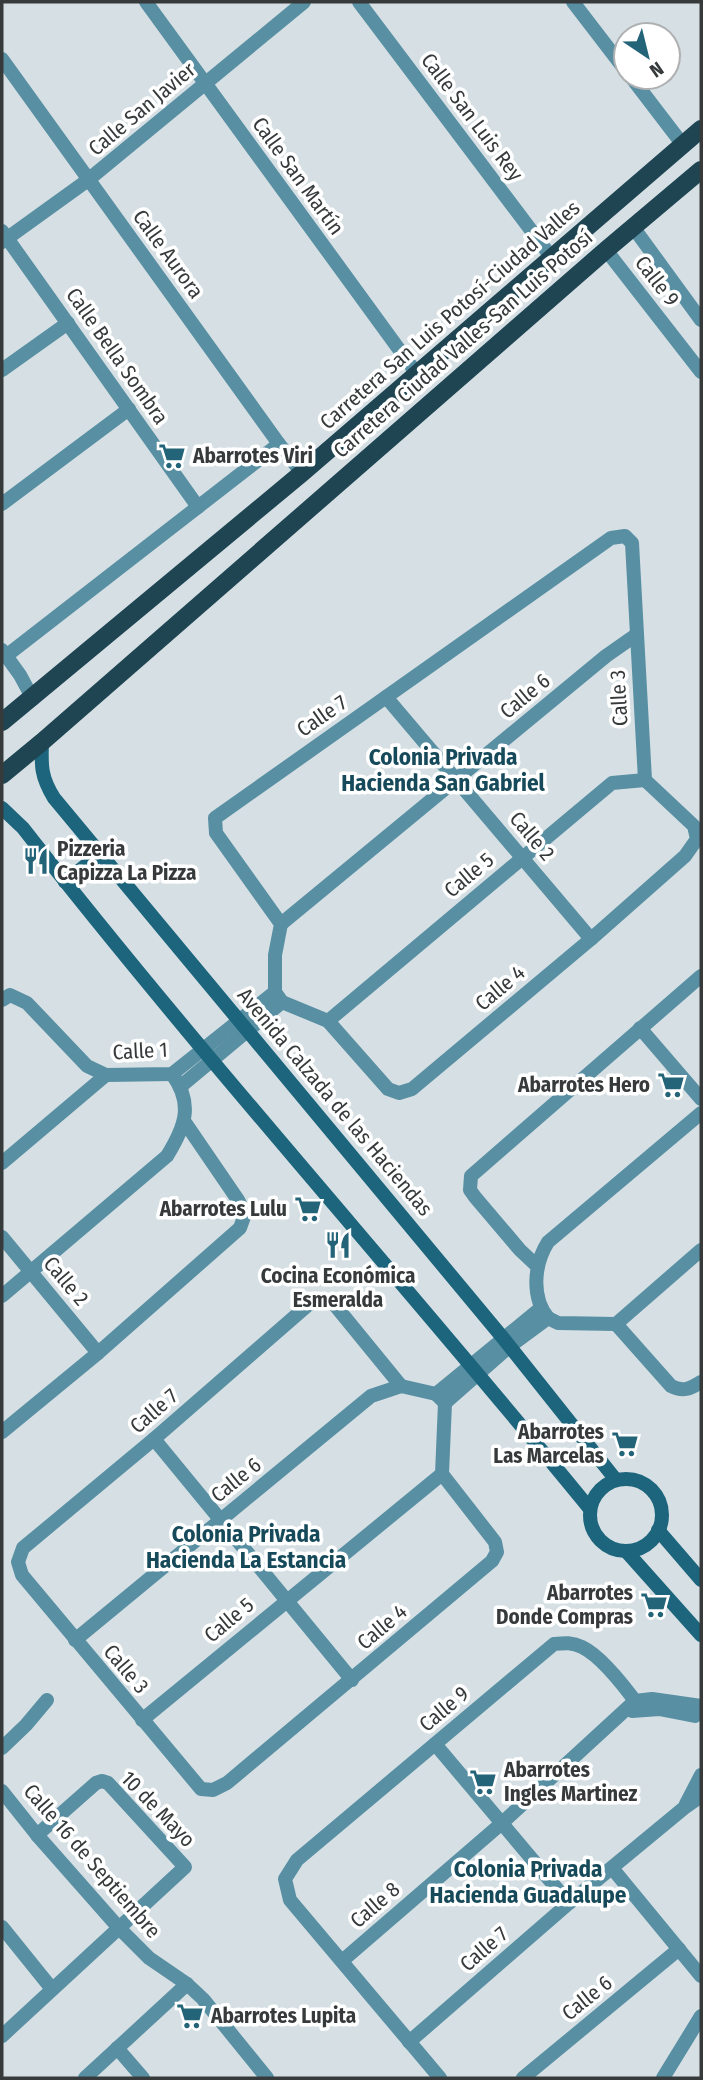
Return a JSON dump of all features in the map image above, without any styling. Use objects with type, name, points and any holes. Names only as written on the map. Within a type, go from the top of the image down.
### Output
[{"type":"main road","name":"Carretera San Luis Potosí-Ciudad Valles","points":[[2,722],[33,699],[302,473],[701,129]]},
{"type":"main road","name":"Carretera Ciudad Valles-San Luis Potosí","points":[[2,775],[701,170]]},
{"type":"street","name":"Calle San Martín","points":[[146,2],[417,374]]},
{"type":"street","name":"Calle San Javier","points":[[4,236],[88,180],[304,2]]},
{"type":"street","name":"Calle San Luis Rey","points":[[359,2],[552,258]]},
{"type":"street","points":[[573,2],[612,53]]},
{"type":"street","name":"Calle Aurora","points":[[2,59],[302,473]]},
{"type":"street","points":[[642,91],[683,145]]},
{"type":"street","points":[[633,227],[701,320]]},
{"type":"street","name":"Calle Bella Sombra","points":[[4,236],[198,507]]},
{"type":"street","name":"Calle 9","points":[[606,250],[701,372]]},
{"type":"street","points":[[2,370],[68,323]]},
{"type":"street","points":[[2,504],[129,410]]},
{"type":"street","points":[[33,699],[4,653],[279,444]]},
{"type":"street","name":"Calle 3","points":[[625,536],[632,543],[645,780]]},
{"type":"street","name":"Calle 7","points":[[281,924],[216,833],[215,818],[611,538],[625,536]]},
{"type":"street","name":"Calle 6","points":[[281,924],[606,656],[636,635]]},
{"type":"street","name":"Calle 2","points":[[386,697],[591,939]]},
{"type":"street","name":"Avenida Calzada de las Haciendas","points":[[42,742],[41,766],[44,782],[54,798],[507,1342],[616,1480]]},
{"type":"street","name":"Calle 4","points":[[328,1021],[388,1089],[399,1093],[412,1089],[591,939],[685,856],[697,839],[694,825],[645,780]]},
{"type":"street","name":"Calle 5","points":[[328,1021],[612,783],[645,780]]},
{"type":"street","points":[[2,808],[23,828],[207,1054],[475,1368],[590,1509],[596,1535],[609,1547],[626,1551],[645,1545],[658,1530],[662,1512],[656,1495],[650,1488],[635,1480],[616,1480],[599,1491],[590,1509]]},
{"type":"street","points":[[65,882],[100,854]]},
{"type":"street","points":[[281,924],[275,955],[279,997],[328,1021]]},
{"type":"street","points":[[537,1266],[475,1197],[470,1189],[471,1175],[701,976]]},
{"type":"street","name":"Calle 1","points":[[6,998],[27,1003],[87,1066],[106,1075],[177,1080],[279,997]]},
{"type":"street","points":[[640,1028],[701,1099]]},
{"type":"street","points":[[2,1163],[106,1075]]},
{"type":"street","points":[[2,1296],[167,1156],[179,1137],[184,1121],[185,1098],[177,1080]]},
{"type":"street","points":[[701,1113],[548,1242],[537,1266],[537,1284],[544,1313],[558,1323],[616,1324],[701,1250]]},
{"type":"street","points":[[2,1432],[98,1353],[240,1228],[245,1214],[239,1200],[184,1121]]},
{"type":"street","name":"Calle 2","points":[[2,1237],[98,1353]]},
{"type":"street","name":"Calle 7","points":[[18,1562],[23,1548],[309,1305],[324,1298],[334,1304],[401,1386]]},
{"type":"street","points":[[442,1474],[441,1399],[544,1313]]},
{"type":"street","points":[[616,1324],[678,1390],[686,1390],[701,1382]]},
{"type":"street","points":[[401,1386],[441,1399]]},
{"type":"street","name":"Calle 6","points":[[75,1640],[372,1396],[401,1386]]},
{"type":"street","points":[[154,1439],[352,1680]]},
{"type":"street","name":"Calle 4","points":[[213,1790],[227,1783],[492,1561],[497,1552],[495,1542],[442,1474]]},
{"type":"street","name":"Calle 5","points":[[142,1720],[442,1474]]},
{"type":"street","points":[[658,1530],[701,1580]]},
{"type":"street","points":[[626,1551],[701,1635]]},
{"type":"street","name":"Calle 3","points":[[18,1562],[22,1575],[201,1789],[213,1790]]},
{"type":"street","name":"Calle 9","points":[[342,1961],[290,1900],[285,1879],[297,1860],[554,1644],[568,1642],[583,1647],[596,1657],[638,1705]]},
{"type":"street","points":[[638,1705],[652,1699],[700,1714]]},
{"type":"street","points":[[2,1748],[47,1700]]},
{"type":"street","name":"Calle 8","points":[[342,1961],[502,1823],[623,1713],[638,1705]]},
{"type":"street","points":[[435,1744],[569,1903]]},
{"type":"street","points":[[684,1808],[701,1775]]},
{"type":"street","name":"10 de Mayo","points":[[37,1835],[96,1783],[102,1781],[108,1783],[185,1867],[119,1928]]},
{"type":"street","name":"Calle 16 de Septiembre","points":[[2,1791],[119,1928],[149,1958],[187,1984],[203,1999],[267,2078]]},
{"type":"street","points":[[684,1808],[701,1796]]},
{"type":"street","name":"Calle 7","points":[[409,2042],[569,1903],[684,1808]]},
{"type":"street","points":[[612,1868],[701,1976]]},
{"type":"street","points":[[2,1927],[52,1989]]},
{"type":"street","points":[[2,2036],[119,1928]]},
{"type":"street","name":"Calle 6","points":[[523,2078],[679,1949]]},
{"type":"street","points":[[342,1961],[440,2078]]},
{"type":"street","points":[[85,2078],[187,1984]]},
{"type":"street","points":[[663,2078],[701,2016]]},
{"type":"street","points":[[117,2048],[143,2078]]},
{"type":"place","name":"Abarrotes Viri","points":[[172,456]]},
{"type":"place","name":"Pizzeria Capizza La Pizza","points":[[36,861]]},
{"type":"place","name":"Abarrotes Hero","points":[[671,1085]]},
{"type":"place","name":"Abarrotes Lulu","points":[[308,1209]]},
{"type":"place","name":"Cocina Económica Esmeralda","points":[[338,1245]]},
{"type":"place","name":"Abarrotes Las Marcelas","points":[[625,1444]]},
{"type":"place","name":"Abarrotes Donde Compras","points":[[654,1605]]},
{"type":"place","name":"Abarrotes Ingles Martinez","points":[[483,1782]]},
{"type":"place","name":"Abarrotes Lupita","points":[[190,2016]]},
{"type":"district","name":"Colonia Privada Hacienda San Gabriel","points":[[443,770]]},
{"type":"district","name":"Colonia Privada Hacienda La Estancia","points":[[246,1547]]},
{"type":"district","name":"Colonia Privada Hacienda Guadalupe","points":[[528,1882]]}]
